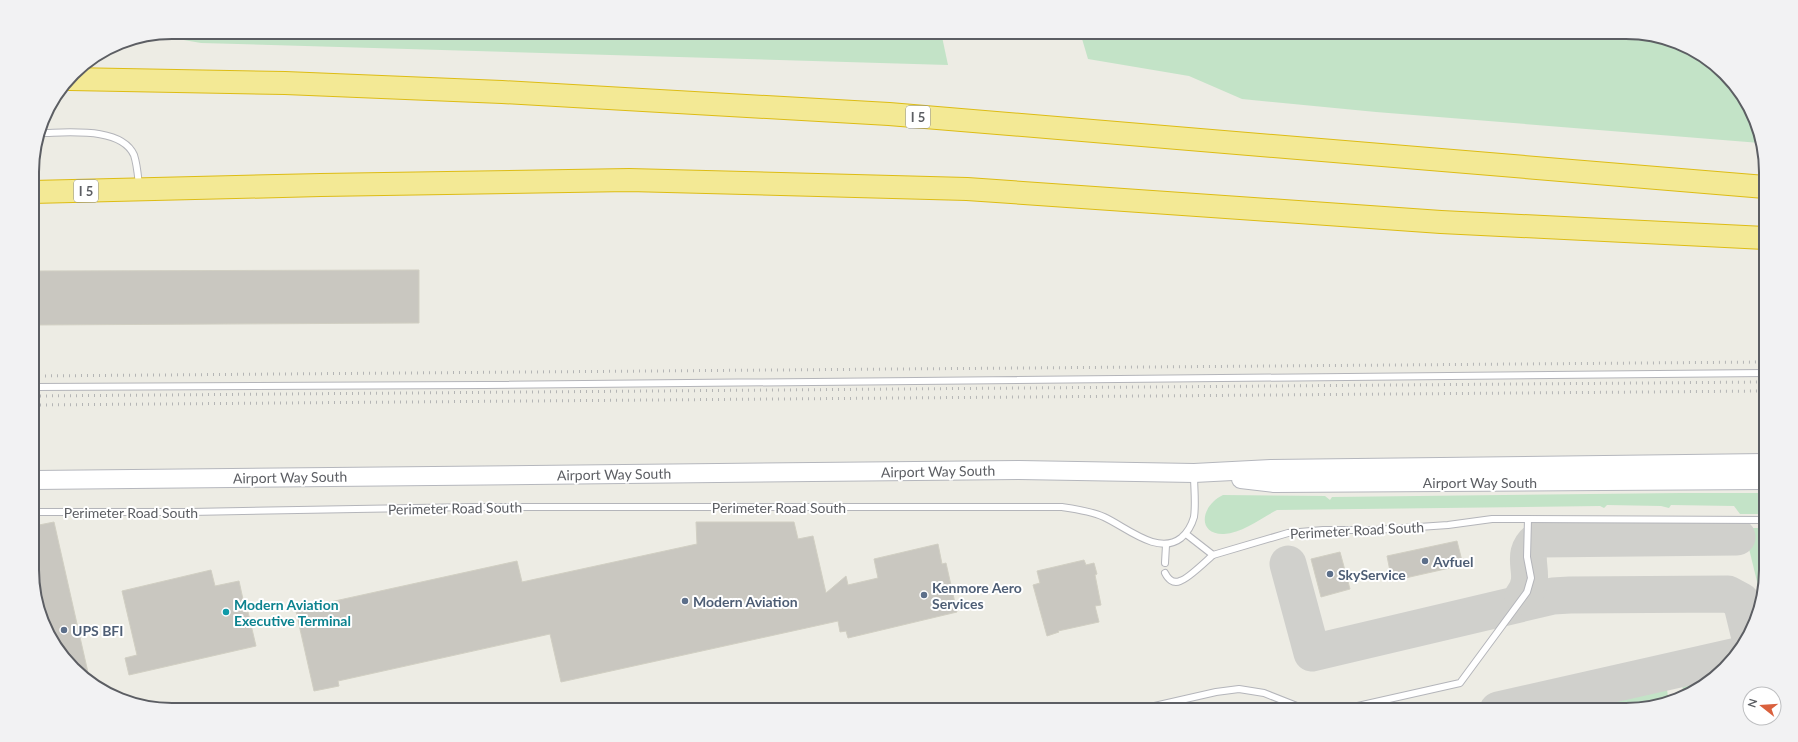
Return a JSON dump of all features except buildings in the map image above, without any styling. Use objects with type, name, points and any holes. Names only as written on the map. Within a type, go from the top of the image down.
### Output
[{"type":"highway","name":"I 5","points":[[76,80],[285,83],[502,92],[889,114],[1759,186]]},
{"type":"highway","name":"I 5","points":[[39,192],[629,180],[967,189],[1441,222],[1759,238]]},
{"type":"main road","name":"Airport Way South","points":[[39,480],[1019,470],[1194,473],[1271,469],[1759,463]]},
{"type":"main road","name":"Airport Way South","points":[[1194,473],[1274,483],[1759,480]]},
{"type":"lane","points":[[45,133],[100,134],[119,139],[128,146],[134,155],[140,189]]},
{"type":"lane","points":[[39,387],[483,385],[1759,373]]},
{"type":"lane","points":[[1165,563],[1166,545],[1174,543],[1186,534],[1194,518],[1194,473]]},
{"type":"lane","name":"Perimeter Road South","points":[[39,512],[190,512],[473,507],[1062,507],[1103,516],[1137,535],[1158,544],[1166,545]]},
{"type":"lane","name":"Perimeter Road South","points":[[1166,573],[1168,579],[1172,582],[1180,582],[1214,556],[1288,532],[1375,530],[1448,526],[1492,519],[1759,520]]},
{"type":"lane","points":[[1371,703],[1460,683],[1527,592],[1531,578],[1527,557],[1528,519]]},
{"type":"lane","points":[[1186,534],[1214,556]]},
{"type":"lane","points":[[1168,703],[1216,692],[1239,689],[1264,693],[1289,703]]},
{"type":"green space","points":[[178,39],[942,39],[948,65],[201,43]]},
{"type":"green space","points":[[1082,39],[1644,40],[1669,46],[1693,57],[1707,66],[1732,91],[1741,105],[1749,121],[1755,143],[1376,112],[1242,99],[1189,76],[1088,59]]},
{"type":"green space","points":[[1759,493],[1759,514],[1740,514],[1734,506],[1671,505],[1669,508],[1661,506],[1607,505],[1604,508],[1600,506],[1277,510],[1238,531],[1231,533],[1215,533],[1209,530],[1206,525],[1206,512],[1215,500],[1223,495],[1325,496],[1330,500],[1332,497]]},
{"type":"green space","points":[[1744,528],[1759,528],[1758,586]]},
{"type":"green space","points":[[1709,674],[1683,690],[1681,680]]},
{"type":"green space","points":[[1666,683],[1668,696],[1661,698],[1635,703],[1581,703]]},
{"type":"taxiway","points":[[1523,596],[1528,588],[1529,552],[1532,545],[1539,539],[1737,537]]},
{"type":"taxiway","points":[[1288,564],[1312,653],[1553,596],[1728,594],[1741,601],[1747,625]]},
{"type":"taxiway","points":[[1529,703],[1725,659]]},
{"type":"railway","points":[[39,376],[1759,362]]},
{"type":"railway","points":[[39,396],[1759,382]]},
{"type":"railway","points":[[39,405],[1759,391]]},
{"type":"place","name":"Avfuel","points":[[1425,561]]},
{"type":"place","name":"SkyService","points":[[1330,574]]},
{"type":"place","name":"Kenmore Aero Services","points":[[924,595]]},
{"type":"place","name":"Modern Aviation","points":[[685,601]]},
{"type":"place","name":"Modern Aviation Executive Terminal","points":[[226,612]]},
{"type":"place","name":"UPS BFI","points":[[64,630]]}]
